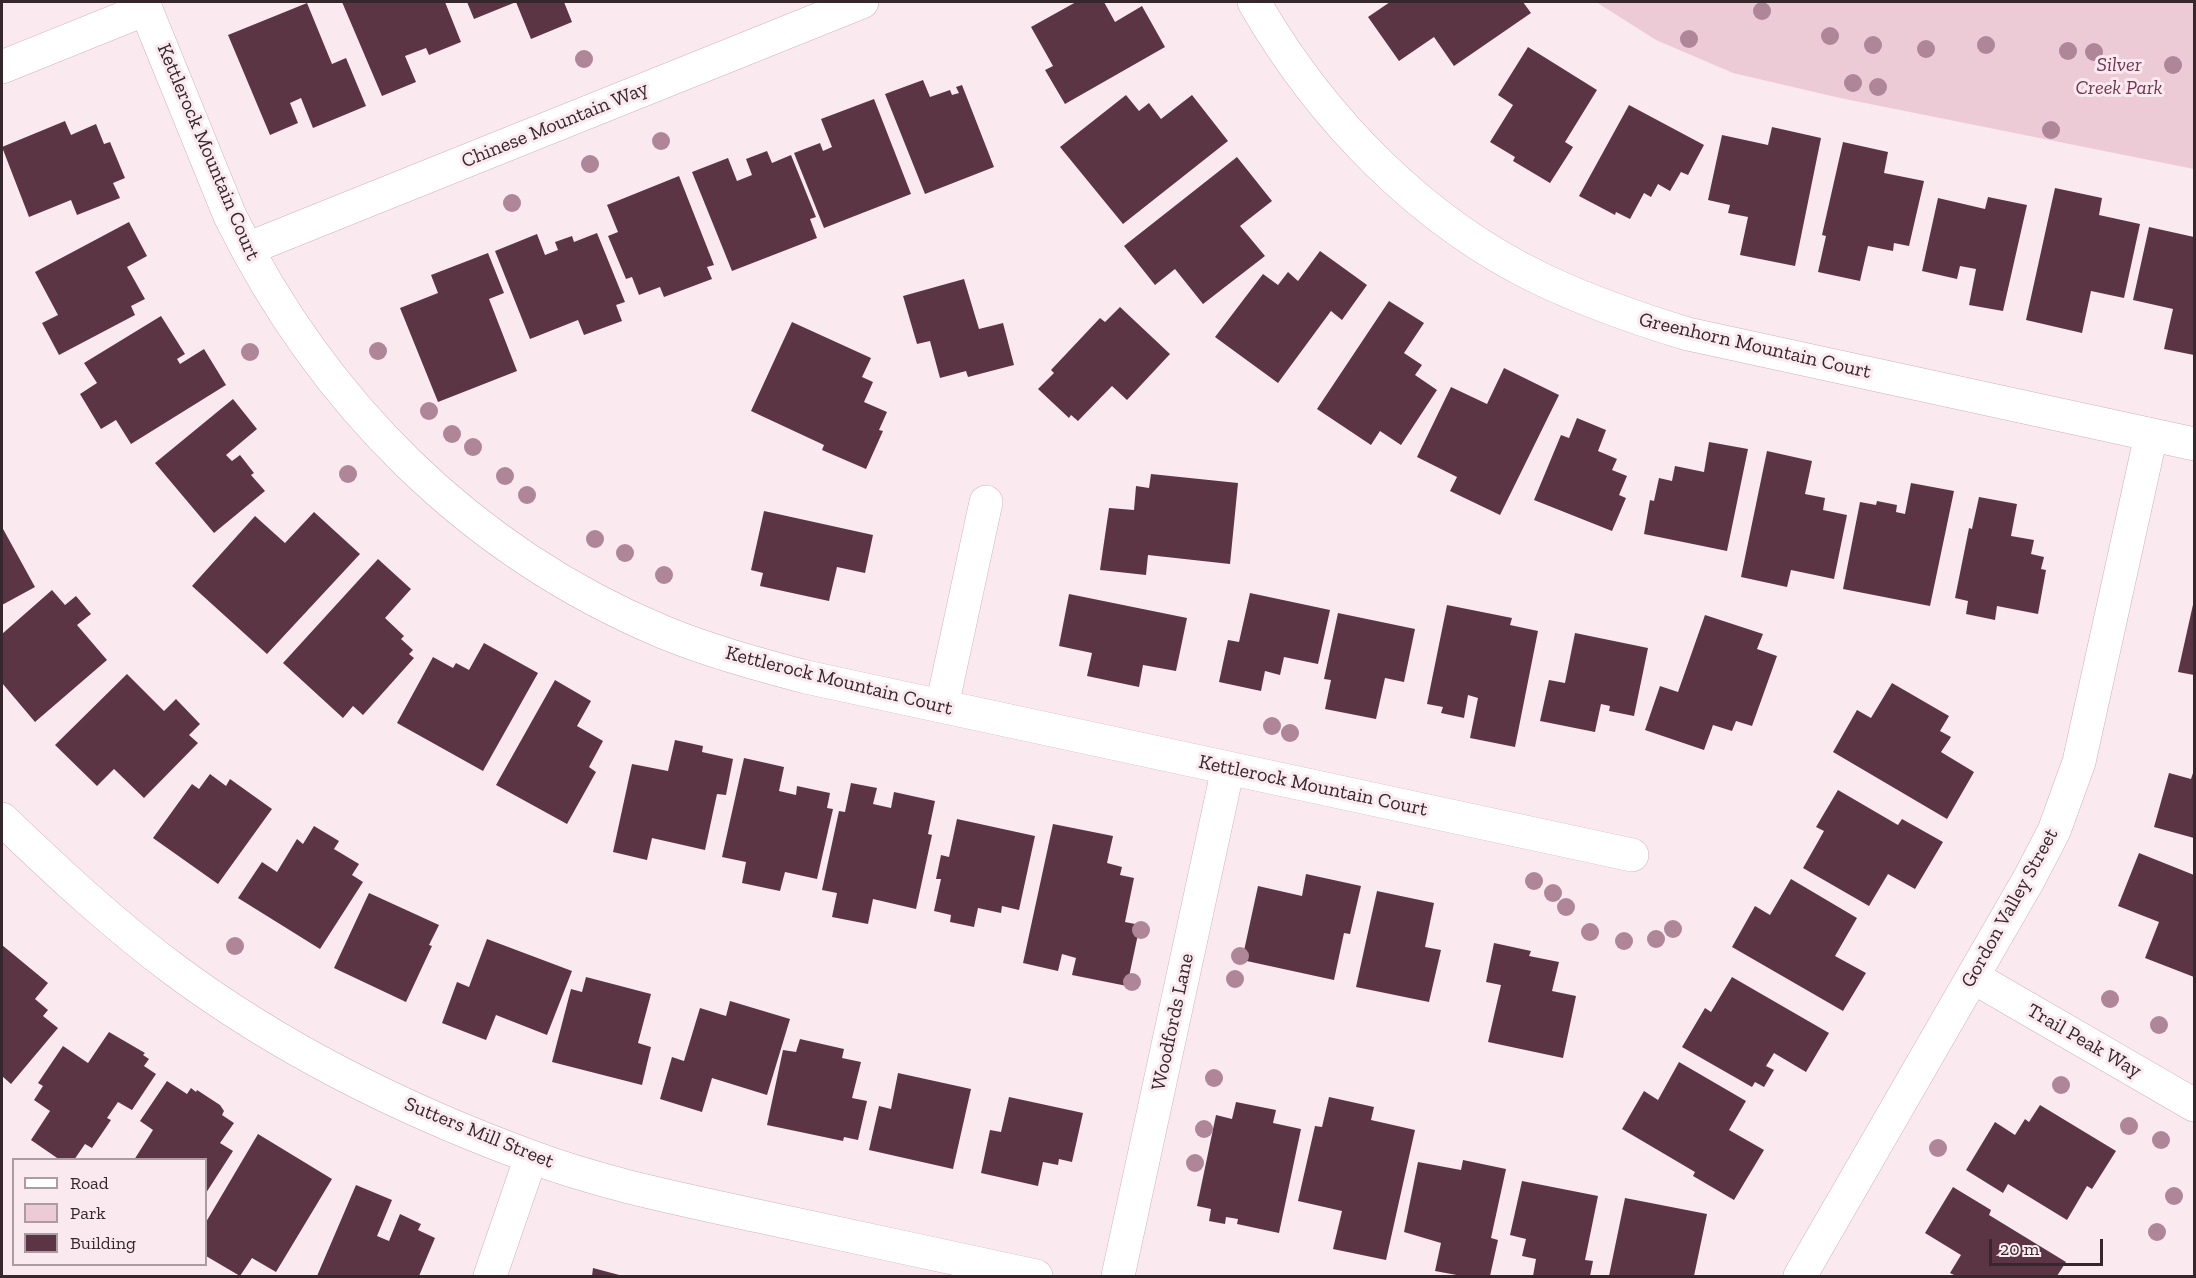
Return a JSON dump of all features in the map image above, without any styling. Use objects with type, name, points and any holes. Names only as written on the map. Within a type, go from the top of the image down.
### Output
[{"type":"street","name":"Chinese Mountain Way","points":[[247,249],[862,2]]},
{"type":"street","name":"Greenhorn Mountain Court","points":[[1254,2],[1275,38],[1317,97],[1365,151],[1420,200],[1462,230],[1541,279],[1619,313],[1688,334],[2194,444]]},
{"type":"street","name":"Kettlerock Mountain Court","points":[[145,5],[231,216],[247,249],[283,311],[324,371],[380,436],[443,496],[512,550],[585,594],[663,632],[745,661],[942,706],[1632,855]]},
{"type":"street","points":[[2,67],[145,5]]},
{"type":"street","name":"Gordon Valley Street","points":[[1800,1276],[1973,977],[2054,831],[2079,762],[2151,435]]},
{"type":"street","points":[[942,706],[986,502]]},
{"type":"street","name":"Woodfords Lane","points":[[1118,1276],[1228,768]]},
{"type":"street","name":"Sutters Mill Street","points":[[2,819],[83,896],[176,971],[255,1024],[338,1072],[423,1114],[531,1157],[645,1191],[1036,1276]]},
{"type":"street","name":"Trail Peak Way","points":[[1973,977],[2194,1105]]},
{"type":"street","points":[[490,1276],[531,1157]]},
{"type":"green space","name":"Silver Creek Park","points":[[1596,2],[2194,2],[2194,169],[1840,98],[1733,73],[1656,40]]},
{"type":"building","points":[[342,2],[445,2],[461,42],[429,55],[426,48],[405,56],[416,82],[382,96]]},
{"type":"building","points":[[467,2],[516,2],[474,19]]},
{"type":"building","points":[[516,2],[564,2],[572,22],[531,39]]},
{"type":"building","points":[[1076,2],[1104,2],[1115,22],[1142,6],[1165,47],[1065,104],[1045,70],[1053,66],[1031,27]]},
{"type":"building","points":[[1390,2],[1523,2],[1531,13],[1454,66],[1434,37],[1399,61],[1368,17]]},
{"type":"building","points":[[307,3],[332,64],[346,58],[366,106],[313,128],[301,98],[290,103],[298,123],[270,135],[228,35]]},
{"type":"building","points":[[1528,47],[1597,90],[1565,142],[1573,147],[1550,183],[1513,161],[1515,157],[1490,142],[1513,105],[1498,95]]},
{"type":"building","points":[[923,80],[930,97],[950,90],[952,95],[959,93],[956,87],[962,85],[994,167],[925,194],[885,94]]},
{"type":"building","points":[[1126,95],[1139,111],[1149,103],[1161,119],[1192,95],[1228,141],[1123,224],[1060,147]]},
{"type":"building","points":[[874,99],[911,194],[824,228],[794,153],[820,143],[823,151],[832,147],[821,119]]},
{"type":"building","points":[[1629,105],[1704,145],[1688,175],[1681,172],[1670,191],[1658,184],[1651,197],[1644,193],[1630,219],[1616,212],[1615,215],[1579,196]]},
{"type":"building","points":[[65,121],[71,135],[96,124],[104,144],[110,142],[125,178],[113,183],[120,198],[77,215],[71,200],[29,217],[2,147]]},
{"type":"building","points":[[1772,127],[1821,138],[1795,266],[1740,255],[1748,217],[1728,213],[1730,205],[1708,200],[1722,135],[1768,145]]},
{"type":"building","points":[[1843,142],[1888,152],[1884,173],[1924,181],[1909,246],[1894,243],[1893,251],[1868,246],[1860,281],[1818,272],[1826,236],[1822,235]]},
{"type":"building","points":[[767,151],[772,163],[791,155],[816,217],[810,219],[817,238],[732,271],[692,172],[728,158],[737,181],[752,175],[746,159]]},
{"type":"building","points":[[1237,157],[1272,201],[1240,226],[1265,256],[1203,304],[1175,269],[1155,285],[1124,246]]},
{"type":"building","points":[[679,176],[714,265],[707,267],[712,279],[664,297],[660,287],[639,295],[632,277],[626,279],[608,236],[618,232],[607,205]]},
{"type":"building","points":[[2055,188],[2102,198],[2099,215],[2140,224],[2124,298],[2091,291],[2082,333],[2026,320]]},
{"type":"building","points":[[1988,197],[2027,205],[2003,311],[1969,305],[1976,269],[1960,266],[1957,279],[1922,271],[1938,198],[1985,209]]},
{"type":"building","points":[[129,222],[147,256],[127,267],[145,299],[131,306],[135,315],[59,355],[42,323],[58,315],[35,272]]},
{"type":"building","points":[[2149,227],[2194,237],[2194,355],[2164,349],[2173,309],[2133,300]]},
{"type":"building","points":[[597,233],[625,302],[616,305],[622,321],[584,335],[578,320],[530,339],[495,251],[537,234],[545,255],[558,250],[555,242],[572,236],[574,242]]},
{"type":"building","points":[[1320,251],[1367,285],[1342,320],[1331,311],[1278,383],[1215,337],[1263,274],[1278,285],[1288,272],[1298,281]]},
{"type":"building","points":[[488,253],[504,293],[489,299],[517,371],[438,402],[400,308],[438,293],[431,275]]},
{"type":"building","points":[[964,279],[979,329],[1003,323],[1014,365],[968,377],[966,371],[940,378],[930,341],[917,344],[903,296]]},
{"type":"building","points":[[1389,301],[1424,323],[1404,353],[1422,365],[1415,375],[1437,390],[1401,445],[1380,431],[1371,445],[1317,409]]},
{"type":"building","points":[[1120,307],[1170,354],[1127,400],[1112,386],[1078,421],[1071,415],[1069,418],[1038,389],[1054,373],[1051,370],[1100,318],[1105,322]]},
{"type":"building","points":[[161,316],[185,354],[177,359],[180,364],[204,349],[226,385],[131,444],[116,420],[101,429],[80,394],[97,383],[84,363]]},
{"type":"building","points":[[792,322],[871,358],[862,377],[873,382],[864,402],[887,412],[879,430],[883,431],[866,469],[822,450],[824,445],[751,411]]},
{"type":"building","points":[[1504,368],[1559,395],[1500,515],[1450,491],[1457,477],[1417,457],[1451,387],[1487,404]]},
{"type":"building","points":[[233,399],[257,429],[226,455],[232,461],[240,455],[254,473],[251,475],[265,491],[214,533],[155,463]]},
{"type":"building","points":[[1577,418],[1606,430],[1598,451],[1617,459],[1612,470],[1627,476],[1619,495],[1626,498],[1612,531],[1534,500],[1561,435],[1569,438]]},
{"type":"building","points":[[1709,442],[1748,449],[1727,551],[1644,534],[1650,500],[1654,501],[1659,478],[1672,481],[1675,466],[1704,472]]},
{"type":"building","points":[[1767,451],[1812,461],[1805,494],[1825,498],[1823,510],[1847,515],[1834,579],[1791,570],[1787,587],[1741,577]]},
{"type":"building","points":[[1151,474],[1238,483],[1230,564],[1148,555],[1146,575],[1100,570],[1109,508],[1134,510],[1136,486],[1149,488]]},
{"type":"building","points":[[1911,483],[1954,491],[1930,606],[1843,589],[1860,502],[1876,505],[1877,501],[1897,505],[1896,512],[1905,514]]},
{"type":"building","points":[[1979,497],[2017,504],[2011,536],[2034,540],[2031,554],[2044,557],[2041,569],[2046,570],[2038,614],[1997,606],[1995,620],[1966,614],[1968,601],[1955,598],[1969,528],[1972,529]]},
{"type":"building","points":[[764,511],[873,535],[865,573],[837,567],[829,601],[760,586],[763,573],[751,570]]},
{"type":"building","points":[[314,512],[360,554],[267,654],[192,586],[255,516],[285,543]]},
{"type":"building","points":[[2,527],[35,587],[2,605]]},
{"type":"building","points":[[378,559],[411,589],[385,618],[404,636],[401,639],[413,650],[409,654],[414,658],[363,715],[353,706],[343,718],[283,663]]},
{"type":"building","points":[[52,590],[65,605],[76,596],[91,614],[77,625],[107,660],[35,722],[2,683],[2,634]]},
{"type":"building","points":[[1250,593],[1330,610],[1318,664],[1284,657],[1280,675],[1265,671],[1261,691],[1219,682],[1228,640],[1239,642]]},
{"type":"building","points":[[1069,594],[1187,618],[1176,671],[1143,665],[1139,687],[1087,676],[1092,653],[1059,646]]},
{"type":"building","points":[[2194,600],[2194,675],[2178,672]]},
{"type":"building","points":[[1447,605],[1512,618],[1510,625],[1538,631],[1515,747],[1470,738],[1478,698],[1468,695],[1464,718],[1441,713],[1443,707],[1427,704]]},
{"type":"building","points":[[1338,613],[1415,629],[1404,682],[1385,678],[1376,719],[1325,709],[1331,680],[1324,679]]},
{"type":"building","points":[[1705,615],[1763,634],[1757,649],[1777,656],[1752,726],[1736,721],[1732,731],[1713,725],[1704,750],[1645,730],[1660,686],[1678,692]]},
{"type":"building","points":[[1575,633],[1648,648],[1634,716],[1609,711],[1610,706],[1601,704],[1595,732],[1540,721],[1549,680],[1565,683]]},
{"type":"building","points":[[484,643],[538,673],[483,771],[397,723],[433,657],[453,668],[456,663],[469,670]]},
{"type":"building","points":[[127,674],[164,711],[176,699],[200,724],[189,735],[198,743],[144,798],[114,769],[97,786],[55,745]]},
{"type":"building","points":[[555,680],[591,701],[577,726],[603,741],[589,767],[596,772],[567,824],[496,785]]},
{"type":"building","points":[[1892,683],[1949,716],[1940,731],[1951,737],[1941,752],[1974,772],[1947,819],[1833,752],[1857,710],[1871,718]]},
{"type":"building","points":[[675,740],[703,746],[702,752],[733,759],[726,795],[717,794],[705,850],[652,838],[647,860],[613,852],[632,764],[668,771]]},
{"type":"building","points":[[744,758],[784,767],[779,791],[796,795],[797,786],[830,793],[827,808],[833,809],[817,879],[785,872],[780,891],[742,883],[746,862],[722,857]]},
{"type":"building","points":[[2194,770],[2194,838],[2154,827],[2169,773],[2191,779]]},
{"type":"building","points":[[210,774],[226,786],[230,779],[272,809],[218,884],[153,838],[192,784],[199,789]]},
{"type":"building","points":[[851,783],[877,788],[873,804],[891,808],[894,792],[935,801],[928,834],[932,835],[916,909],[873,899],[868,924],[832,917],[837,893],[822,890],[839,811],[845,812]]},
{"type":"building","points":[[1838,790],[1898,825],[1902,819],[1943,842],[1915,889],[1888,874],[1869,906],[1803,868],[1824,831],[1816,827]]},
{"type":"building","points":[[957,819],[1035,836],[1019,910],[1002,906],[1001,913],[978,908],[974,927],[950,922],[951,915],[934,911],[941,879],[936,879],[941,855],[949,857]]},
{"type":"building","points":[[1053,824],[1113,836],[1107,863],[1122,867],[1120,875],[1134,878],[1125,922],[1140,925],[1127,986],[1072,975],[1076,958],[1062,954],[1058,971],[1023,963]]},
{"type":"building","points":[[314,826],[339,841],[334,849],[359,864],[352,875],[363,882],[320,949],[238,898],[262,862],[277,872],[297,839],[303,844]]},
{"type":"building","points":[[2139,853],[2194,875],[2194,977],[2145,958],[2159,922],[2118,906]]},
{"type":"building","points":[[1306,874],[1361,886],[1350,934],[1344,933],[1334,980],[1242,960],[1258,886],[1302,896]]},
{"type":"building","points":[[1791,879],[1857,918],[1835,956],[1866,973],[1843,1011],[1732,947],[1755,906],[1770,915]]},
{"type":"building","points":[[1377,891],[1434,903],[1425,947],[1441,950],[1429,1002],[1356,987]]},
{"type":"building","points":[[369,893],[439,925],[429,945],[432,946],[406,1002],[334,968]]},
{"type":"building","points":[[487,939],[572,971],[547,1035],[496,1015],[486,1040],[442,1023],[457,982],[469,987]]},
{"type":"building","points":[[1494,943],[1531,951],[1529,956],[1559,962],[1552,991],[1576,996],[1563,1058],[1488,1042],[1501,985],[1486,982]]},
{"type":"building","points":[[2,945],[48,983],[35,999],[48,1010],[43,1016],[58,1028],[11,1084],[2,1076]]},
{"type":"building","points":[[586,977],[651,994],[638,1043],[651,1047],[642,1085],[552,1062],[571,989],[582,992]]},
{"type":"building","points":[[1732,977],[1829,1033],[1806,1072],[1774,1053],[1766,1066],[1774,1070],[1764,1087],[1755,1082],[1752,1087],[1682,1047],[1705,1008],[1711,1012]]},
{"type":"building","points":[[730,1001],[790,1019],[767,1095],[712,1078],[702,1112],[660,1099],[672,1057],[684,1061],[700,1008],[726,1016]]},
{"type":"building","points":[[109,1032],[145,1053],[143,1055],[149,1059],[144,1066],[156,1074],[132,1110],[118,1102],[107,1118],[111,1120],[92,1148],[85,1144],[75,1158],[57,1158],[31,1140],[50,1111],[34,1100],[43,1086],[38,1083],[63,1046],[88,1063]]},
{"type":"building","points":[[800,1039],[844,1049],[842,1058],[861,1062],[852,1098],[867,1101],[858,1140],[844,1137],[843,1141],[767,1125],[783,1050],[796,1052]]},
{"type":"building","points":[[1679,1062],[1746,1101],[1729,1130],[1764,1150],[1734,1200],[1693,1176],[1695,1172],[1622,1129],[1644,1091],[1658,1100]]},
{"type":"building","points":[[898,1073],[971,1089],[953,1169],[869,1150],[879,1106],[891,1109]]},
{"type":"building","points":[[167,1081],[187,1094],[191,1088],[220,1105],[224,1111],[222,1115],[234,1123],[220,1143],[233,1151],[207,1191],[207,1158],[135,1158],[153,1130],[140,1121]]},
{"type":"building","points":[[1009,1097],[1083,1113],[1072,1162],[1059,1159],[1058,1165],[1043,1162],[1038,1186],[981,1173],[990,1130],[1001,1132]]},
{"type":"building","points":[[1329,1097],[1374,1107],[1371,1120],[1415,1130],[1386,1260],[1333,1249],[1342,1211],[1298,1201],[1315,1126],[1322,1127]]},
{"type":"building","points":[[1236,1102],[1276,1110],[1273,1123],[1301,1129],[1279,1233],[1237,1224],[1238,1219],[1226,1217],[1225,1224],[1209,1221],[1211,1209],[1197,1206],[1216,1115],[1232,1119]]},
{"type":"building","points":[[2040,1105],[2116,1151],[2092,1189],[2087,1186],[2067,1220],[2008,1184],[2003,1193],[1966,1170],[1995,1122],[2015,1135],[2025,1119],[2029,1122]]},
{"type":"building","points":[[258,1134],[332,1179],[276,1272],[252,1258],[240,1276],[207,1257],[207,1220]]},
{"type":"building","points":[[1463,1160],[1506,1169],[1491,1238],[1498,1240],[1490,1276],[1462,1276],[1435,1271],[1441,1243],[1404,1232],[1418,1162],[1461,1170]]},
{"type":"building","points":[[1522,1181],[1598,1196],[1585,1260],[1593,1261],[1590,1276],[1533,1276],[1536,1259],[1522,1256],[1526,1239],[1510,1235]]},
{"type":"building","points":[[356,1185],[392,1200],[377,1236],[389,1241],[400,1214],[421,1224],[418,1230],[435,1238],[419,1276],[317,1276]]},
{"type":"building","points":[[1953,1187],[1991,1210],[1989,1215],[2066,1262],[2057,1276],[1956,1276],[1950,1273],[1961,1255],[1925,1233]]},
{"type":"building","points":[[1625,1198],[1707,1214],[1694,1276],[1609,1276]]},
{"type":"building","points":[[593,1268],[623,1276],[592,1276]]}]
